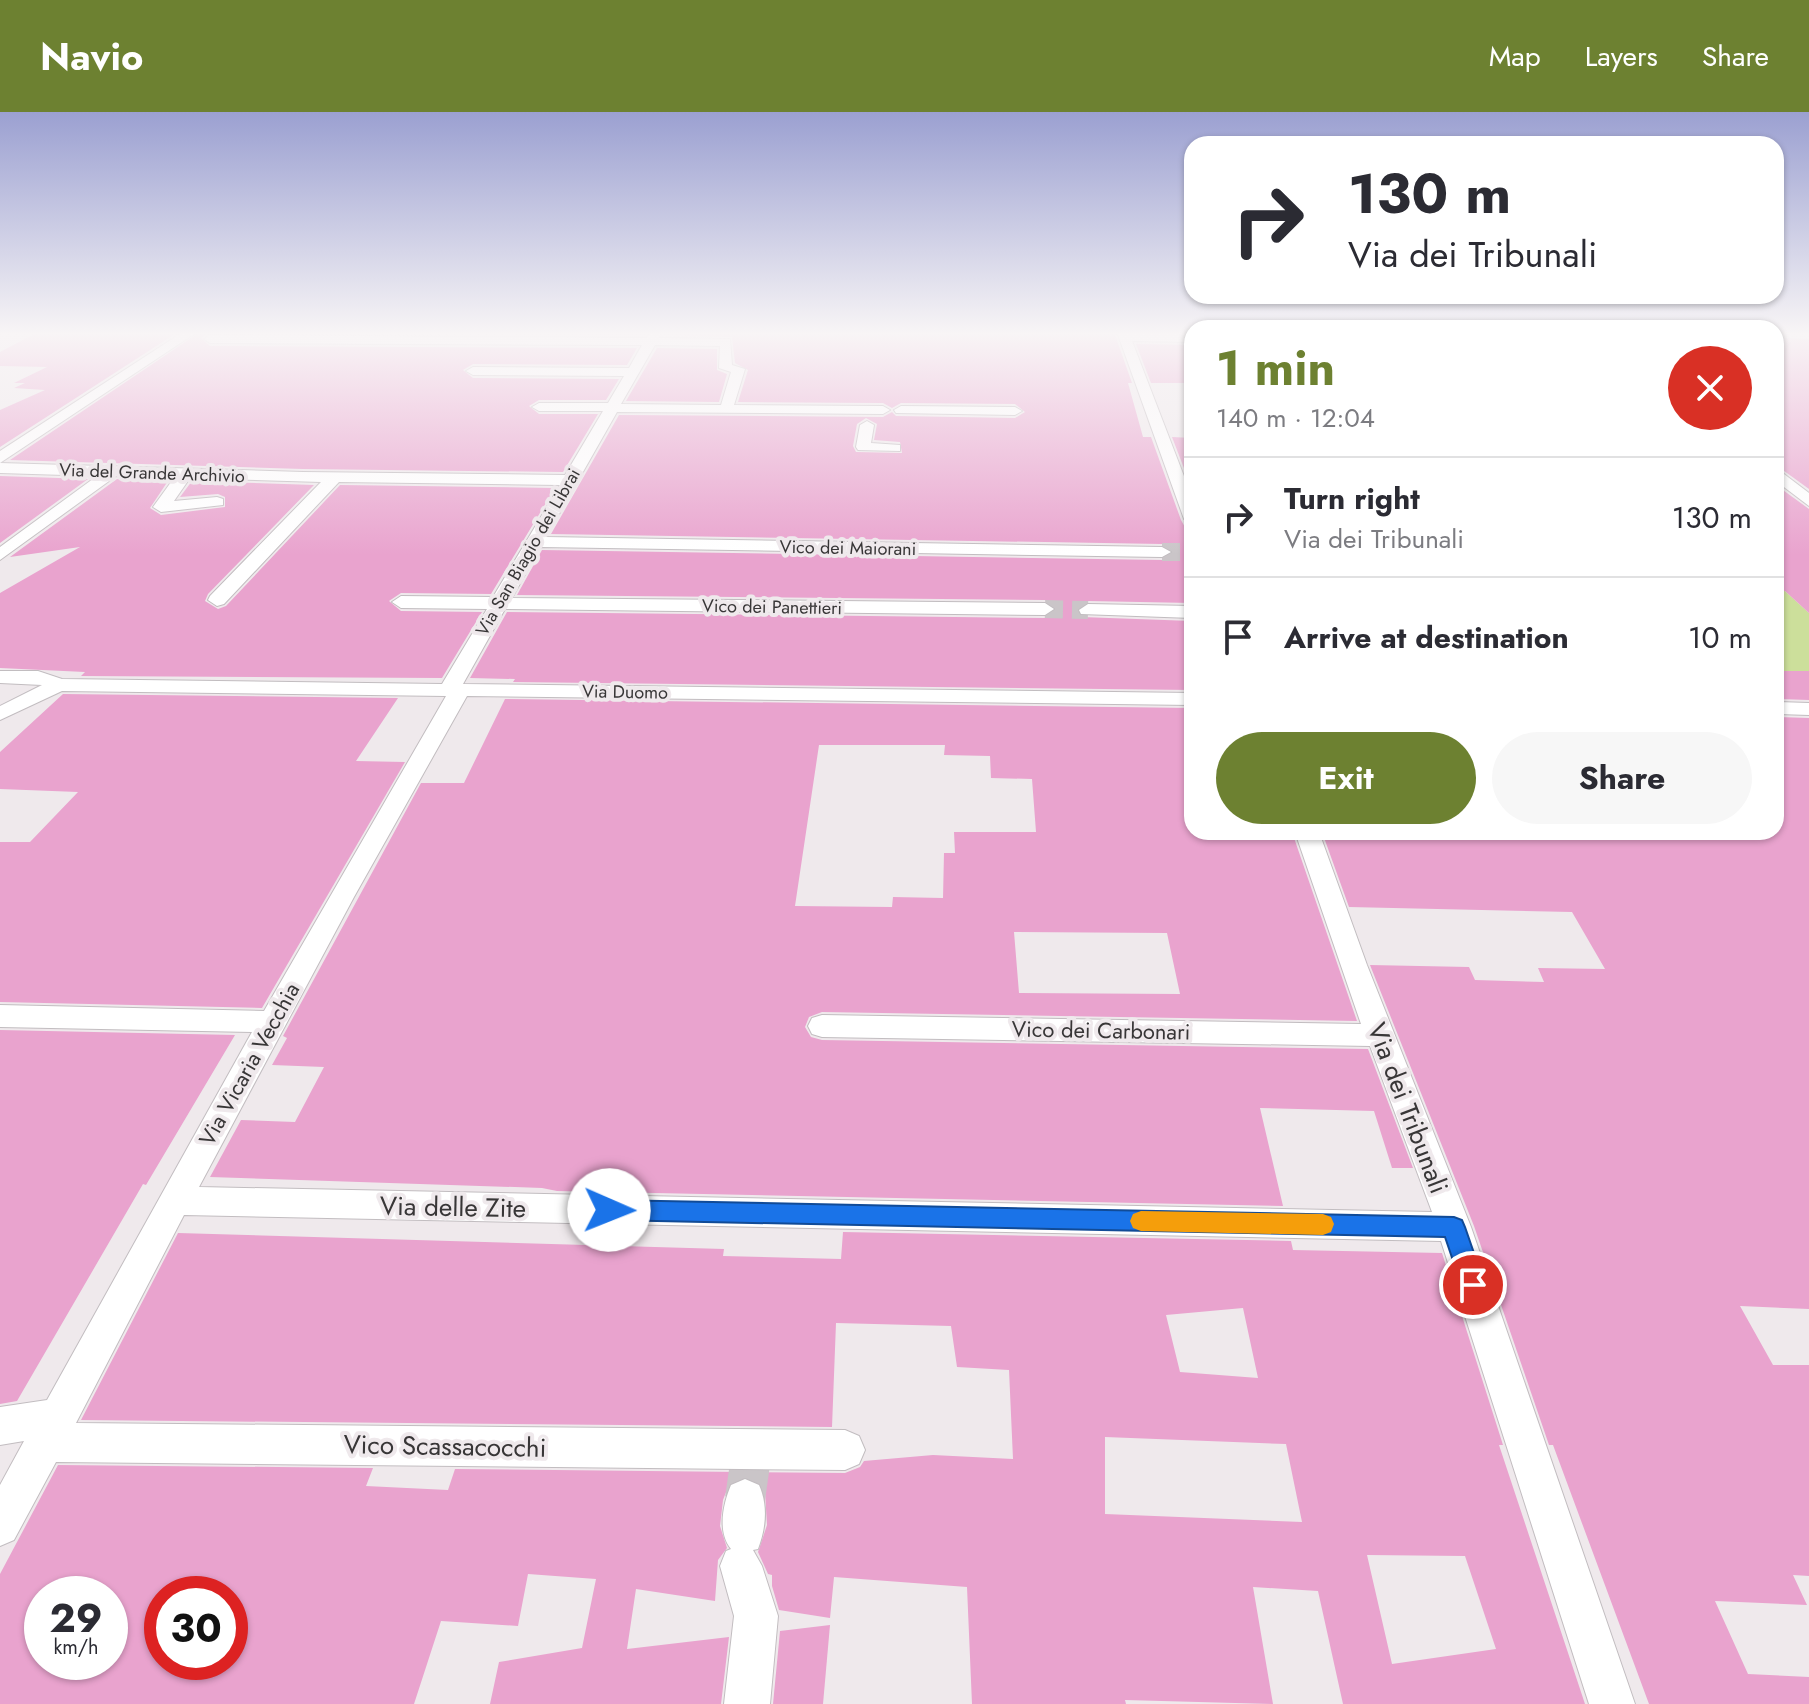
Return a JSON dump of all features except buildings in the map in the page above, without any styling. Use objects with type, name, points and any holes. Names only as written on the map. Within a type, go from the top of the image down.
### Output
[{"type":"street","points":[[1,465],[84,406]]},
{"type":"street","points":[[1152,406],[1184,499]]},
{"type":"street","points":[[539,407],[726,409],[872,415],[863,447],[895,448]]},
{"type":"street","name":"Via San Biagio dei Librai","points":[[455,690],[499,603],[612,408]]},
{"type":"street","points":[[901,410],[1015,411]]},
{"type":"street","points":[[1167,455],[1184,455]]},
{"type":"street","name":"Via del Grande Archivio","points":[[1,465],[112,472],[334,478],[569,480]]},
{"type":"street","points":[[0,555],[112,472]]},
{"type":"street","points":[[185,474],[161,507],[217,502]]},
{"type":"street","points":[[217,600],[334,478]]},
{"type":"street","points":[[1784,480],[1808,499]]},
{"type":"street","name":"Vico dei Maiorani","points":[[534,542],[1162,552]]},
{"type":"street","name":"Vico dei Panettieri","points":[[401,602],[1045,609]]},
{"type":"street","points":[[1088,610],[1184,612]]},
{"type":"street","name":"Via Duomo","points":[[0,677],[35,677],[51,680],[58,685]]},
{"type":"street","name":"Via Duomo","points":[[0,714],[58,685],[1184,699]]},
{"type":"street","name":"Via Vicaria Vecchia","points":[[0,1526],[173,1201],[455,690]]},
{"type":"street","points":[[1784,708],[1809,709]]},
{"type":"street","name":"Via dei Tribunali","points":[[1310,840],[1454,1227],[1612,1704]]},
{"type":"street","points":[[0,1016],[271,1022]]},
{"type":"street","name":"Vico dei Carbonari","points":[[822,1026],[1380,1035]]},
{"type":"street","name":"Via delle Zite","points":[[173,1201],[1454,1227]]},
{"type":"street","name":"Vico Scassacocchi","points":[[0,1426],[746,1503],[845,1450]]},
{"type":"street","points":[[0,1487],[51,1430]]},
{"type":"street","points":[[746,1503],[756,1616],[747,1704]]},
{"type":"green space","points":[[1784,591],[1809,613],[1809,671],[1784,671]]},
{"type":"tunnel","points":[[1162,552],[1184,552]]},
{"type":"tunnel","points":[[1045,609],[1088,610]]},
{"type":"tunnel","points":[[745,1499],[750,1464]]},
{"type":"slow traffic","points":[[1141,1221],[1323,1224]]},
{"type":"route","points":[[609,1210],[1454,1227],[1473,1285]]}]
